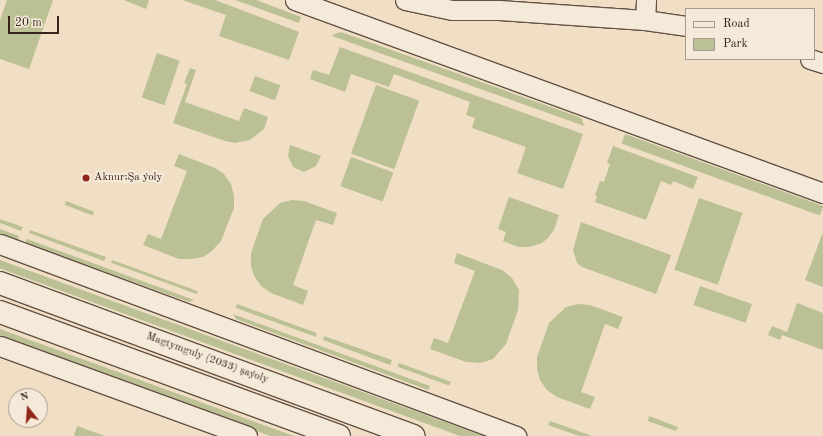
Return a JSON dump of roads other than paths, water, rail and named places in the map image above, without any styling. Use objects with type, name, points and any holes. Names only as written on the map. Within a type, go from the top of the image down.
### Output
[{"type":"main road","name":"Magtymguly (2033) şaýoly","points":[[0,283],[414,436]]},
{"type":"main road","points":[[0,312],[339,436]]},
{"type":"street","points":[[295,0],[823,193]]},
{"type":"street","points":[[405,0],[452,10],[498,10],[644,20],[685,26]]},
{"type":"street","points":[[644,20],[646,0]]},
{"type":"street","points":[[813,60],[823,63]]},
{"type":"street","points":[[0,244],[516,436]]},
{"type":"street","points":[[0,346],[247,436]]},
{"type":"place","name":"Aknur;Şa ýoly","points":[[86,178]]}]
